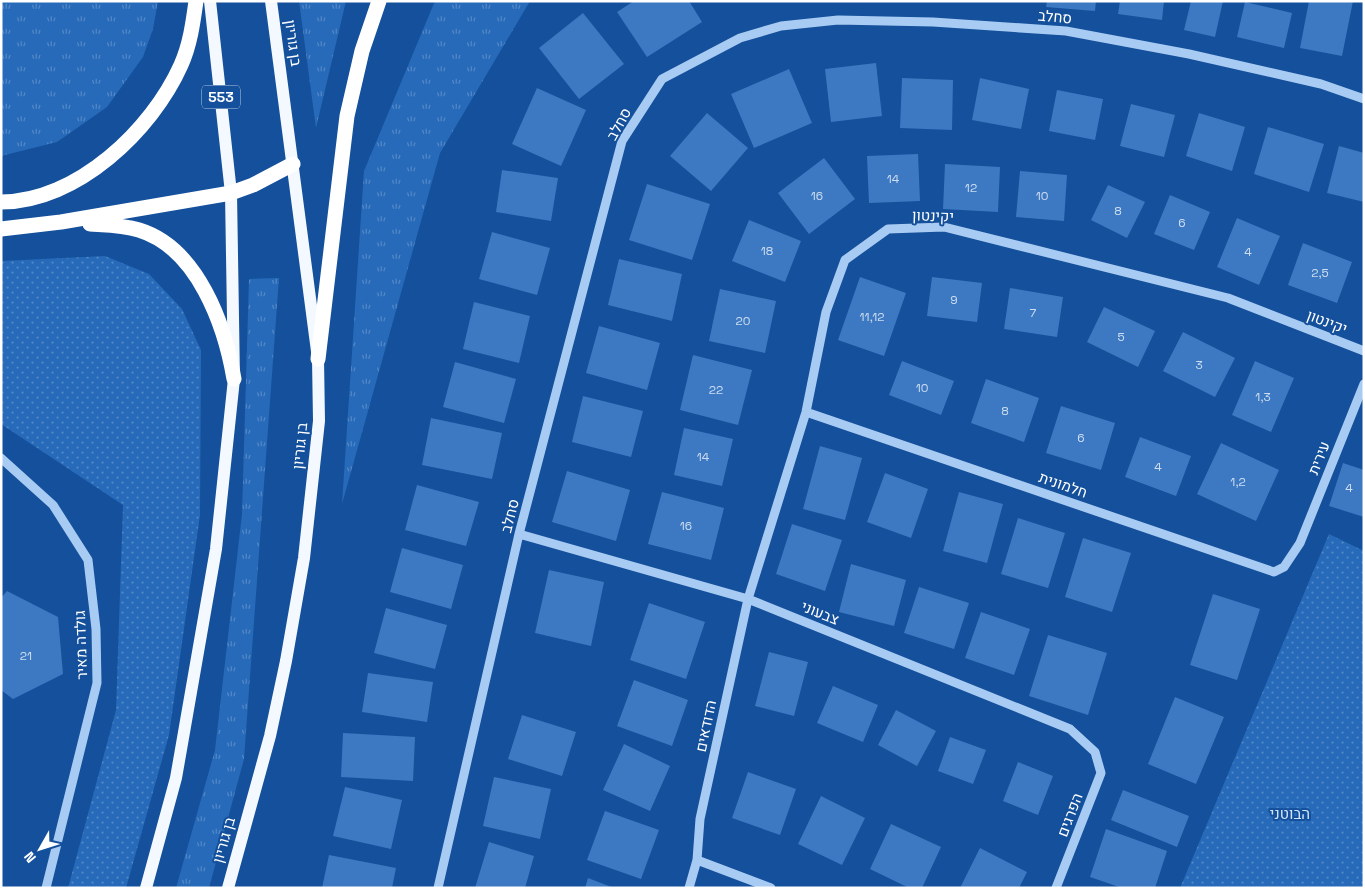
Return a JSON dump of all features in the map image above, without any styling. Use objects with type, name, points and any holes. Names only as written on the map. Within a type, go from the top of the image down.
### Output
[{"type":"highway","points":[[1,202],[42,195],[74,181],[115,152],[144,124],[163,99],[182,64],[191,34],[196,1]]},
{"type":"highway","points":[[318,359],[347,116],[362,51],[379,1]]},
{"type":"highway","points":[[1,228],[61,222],[231,193],[253,185],[293,164]]},
{"type":"highway","points":[[61,222],[116,225],[141,231],[163,242],[204,289],[218,315],[229,346],[234,379]]},
{"type":"main road","name":"553","points":[[210,1],[231,193]]},
{"type":"main road","name":"בן גוריון","points":[[228,888],[270,736],[304,558],[319,421],[318,359],[271,1]]},
{"type":"main road","points":[[146,888],[176,778],[214,558],[234,379],[231,193]]},
{"type":"street","name":"סחלב","points":[[438,888],[520,534],[622,140],[662,79],[740,38],[781,26],[838,20],[933,22],[1066,31],[1198,56],[1321,84],[1364,99]]},
{"type":"street","name":"יקינטון","points":[[748,599],[806,412],[826,312],[845,260],[888,229],[944,227],[1228,298],[1364,351]]},
{"type":"street","name":"עירית","points":[[1300,543],[1364,384]]},
{"type":"street","name":"חלמונית","points":[[806,412],[1274,572],[1284,567],[1300,543]]},
{"type":"street","name":"גולדה מאיר","points":[[1,458],[53,505],[88,560],[96,629],[97,683],[46,888]]},
{"type":"street","name":"צבעוני","points":[[520,534],[748,599],[1070,729],[1095,752]]},
{"type":"street","name":"הדודאים","points":[[689,888],[697,860],[700,819],[748,599]]},
{"type":"street","name":"הפרגים","points":[[1056,888],[1101,773],[1095,752]]},
{"type":"street","points":[[697,860],[771,888]]},
{"type":"green space","points":[[1,1],[158,1],[153,29],[143,57],[107,107],[57,142],[1,156]]},
{"type":"green space","points":[[299,1],[346,1],[316,128]]},
{"type":"green space","points":[[435,1],[530,1],[440,153],[342,504],[364,171]]},
{"type":"green space","points":[[105,256],[149,274],[182,309],[201,350],[200,515],[169,735],[126,888],[68,888],[116,710],[123,505],[1,424],[1,261]]},
{"type":"green space","points":[[279,278],[244,759],[209,888],[176,888],[215,750],[242,514],[249,279]]},
{"type":"green space","name":"הבוטני","points":[[1329,534],[1364,551],[1364,888],[1180,888]]},
{"type":"building","points":[[634,1],[689,1],[702,22],[647,57],[617,12]]},
{"type":"building","points":[[1047,1],[1096,1],[1095,11],[1046,7]]},
{"type":"building","points":[[1120,1],[1164,1],[1162,20],[1118,14]]},
{"type":"building","points":[[1191,1],[1223,1],[1215,37],[1184,30]]},
{"type":"building","points":[[1309,1],[1353,1],[1342,56],[1300,48]]},
{"type":"building","points":[[1245,2],[1292,13],[1284,48],[1237,37]]},
{"type":"building","points":[[583,13],[624,64],[579,99],[539,48]]},
{"type":"building","points":[[876,63],[882,116],[831,122],[825,69]]},
{"type":"building","points":[[789,69],[812,123],[754,148],[731,94]]},
{"type":"building","points":[[902,78],[953,80],[952,130],[900,128]]},
{"type":"building","points":[[980,78],[1029,89],[1021,129],[972,120]]},
{"type":"building","points":[[537,88],[586,110],[561,166],[512,144]]},
{"type":"building","points":[[1057,90],[1103,99],[1095,140],[1049,131]]},
{"type":"building","points":[[1131,104],[1175,115],[1164,157],[1120,146]]},
{"type":"building","points":[[707,113],[748,148],[711,191],[670,156]]},
{"type":"building","points":[[1199,113],[1245,127],[1232,171],[1186,156]]},
{"type":"building","points":[[1268,127],[1324,144],[1309,192],[1254,174]]},
{"type":"building","points":[[1339,146],[1364,153],[1364,202],[1327,193]]},
{"type":"building","points":[[918,154],[920,201],[869,203],[867,156]]},
{"type":"building","points":[[824,158],[855,199],[809,234],[778,193]]},
{"type":"building","points":[[945,164],[1000,167],[998,212],[943,209]]},
{"type":"building","points":[[502,170],[558,178],[551,221],[496,212]]},
{"type":"building","points":[[1020,171],[1067,175],[1064,221],[1016,217]]},
{"type":"building","points":[[647,184],[710,204],[692,260],[629,240]]},
{"type":"building","points":[[1108,185],[1145,202],[1127,238],[1091,220]]},
{"type":"building","points":[[1170,195],[1210,212],[1194,250],[1154,234]]},
{"type":"building","points":[[1237,218],[1280,236],[1259,285],[1217,267]]},
{"type":"building","points":[[749,220],[801,241],[785,282],[732,261]]},
{"type":"building","points":[[492,232],[550,248],[537,295],[479,279]]},
{"type":"building","points":[[1303,243],[1352,262],[1337,303],[1288,285]]},
{"type":"building","points":[[619,259],[682,274],[672,321],[608,305]]},
{"type":"building","points":[[860,277],[906,293],[884,356],[838,340]]},
{"type":"building","points":[[932,277],[982,283],[977,322],[927,316]]},
{"type":"building","points":[[1010,288],[1063,297],[1057,337],[1004,329]]},
{"type":"building","points":[[720,289],[776,301],[765,353],[709,341]]},
{"type":"building","points":[[474,302],[530,316],[519,363],[463,349]]},
{"type":"building","points":[[1104,307],[1155,331],[1138,367],[1087,342]]},
{"type":"building","points":[[599,326],[660,343],[647,390],[586,373]]},
{"type":"building","points":[[1183,332],[1235,358],[1215,397],[1163,371]]},
{"type":"building","points":[[693,355],[752,370],[738,425],[680,410]]},
{"type":"building","points":[[902,361],[954,381],[941,415],[889,395]]},
{"type":"building","points":[[1255,361],[1294,378],[1271,432],[1232,415]]},
{"type":"building","points":[[455,362],[516,379],[504,423],[443,407]]},
{"type":"building","points":[[986,379],[1039,398],[1024,442],[971,423]]},
{"type":"building","points":[[583,396],[643,411],[631,457],[572,442]]},
{"type":"building","points":[[1061,406],[1115,423],[1101,470],[1046,453]]},
{"type":"building","points":[[431,418],[502,433],[492,479],[422,465]]},
{"type":"building","points":[[684,428],[733,439],[722,486],[674,475]]},
{"type":"building","points":[[1140,437],[1191,456],[1176,496],[1125,477]]},
{"type":"building","points":[[1221,443],[1279,470],[1256,521],[1197,494]]},
{"type":"building","points":[[820,446],[862,458],[845,520],[803,509]]},
{"type":"building","points":[[1343,463],[1364,470],[1364,517],[1329,506]]},
{"type":"building","points":[[567,471],[630,490],[616,541],[552,522]]},
{"type":"building","points":[[885,473],[928,489],[911,538],[867,522]]},
{"type":"building","points":[[417,485],[479,502],[466,546],[405,530]]},
{"type":"building","points":[[662,492],[724,508],[711,560],[648,544]]},
{"type":"building","points":[[959,492],[1003,504],[987,563],[943,551]]},
{"type":"building","points":[[1018,518],[1065,533],[1048,588],[1001,574]]},
{"type":"building","points":[[792,524],[842,540],[825,591],[776,574]]},
{"type":"building","points":[[1083,538],[1131,553],[1112,612],[1065,597]]},
{"type":"building","points":[[402,548],[463,565],[451,609],[390,592]]},
{"type":"building","points":[[851,564],[906,580],[894,626],[839,612]]},
{"type":"building","points":[[549,570],[604,582],[591,646],[535,633]]},
{"type":"building","points":[[919,587],[969,603],[954,649],[904,633]]},
{"type":"building","points":[[7,591],[58,617],[63,674],[13,699],[1,690],[1,598]]},
{"type":"building","points":[[1213,594],[1260,609],[1237,680],[1190,665]]},
{"type":"building","points":[[649,603],[705,622],[686,679],[630,660]]},
{"type":"building","points":[[386,608],[447,625],[435,669],[374,653]]},
{"type":"building","points":[[981,612],[1030,629],[1014,675],[965,658]]},
{"type":"building","points":[[1048,635],[1107,653],[1088,715],[1029,696]]},
{"type":"building","points":[[769,652],[808,662],[794,716],[755,706]]},
{"type":"building","points":[[368,673],[433,682],[427,722],[362,712]]},
{"type":"building","points":[[634,680],[688,700],[672,746],[617,726]]},
{"type":"building","points":[[833,686],[878,705],[863,742],[817,723]]},
{"type":"building","points":[[1175,697],[1224,717],[1196,784],[1148,764]]},
{"type":"building","points":[[896,710],[936,731],[917,766],[878,745]]},
{"type":"building","points":[[522,715],[576,732],[562,776],[508,759]]},
{"type":"building","points":[[343,733],[415,737],[413,781],[341,777]]},
{"type":"building","points":[[950,737],[986,750],[973,784],[938,771]]},
{"type":"building","points":[[624,744],[670,766],[650,811],[603,790]]},
{"type":"building","points":[[1018,762],[1053,776],[1038,815],[1003,801]]},
{"type":"building","points":[[748,772],[796,789],[780,835],[732,818]]},
{"type":"building","points":[[494,777],[551,789],[540,839],[483,826]]},
{"type":"building","points":[[345,787],[402,800],[391,849],[333,836]]},
{"type":"building","points":[[1123,790],[1189,816],[1177,847],[1111,820]]},
{"type":"building","points":[[821,796],[865,818],[842,865],[798,844]]},
{"type":"building","points":[[605,811],[659,830],[641,879],[587,860]]},
{"type":"building","points":[[891,824],[941,847],[922,888],[909,888],[870,869]]},
{"type":"building","points":[[1106,829],[1167,851],[1155,888],[1122,888],[1090,877]]},
{"type":"building","points":[[489,842],[534,856],[525,888],[475,888]]},
{"type":"building","points":[[980,848],[1027,872],[1019,888],[960,888]]},
{"type":"building","points":[[329,855],[396,868],[392,888],[322,888]]},
{"type":"building","points":[[588,878],[614,888],[585,888]]}]
